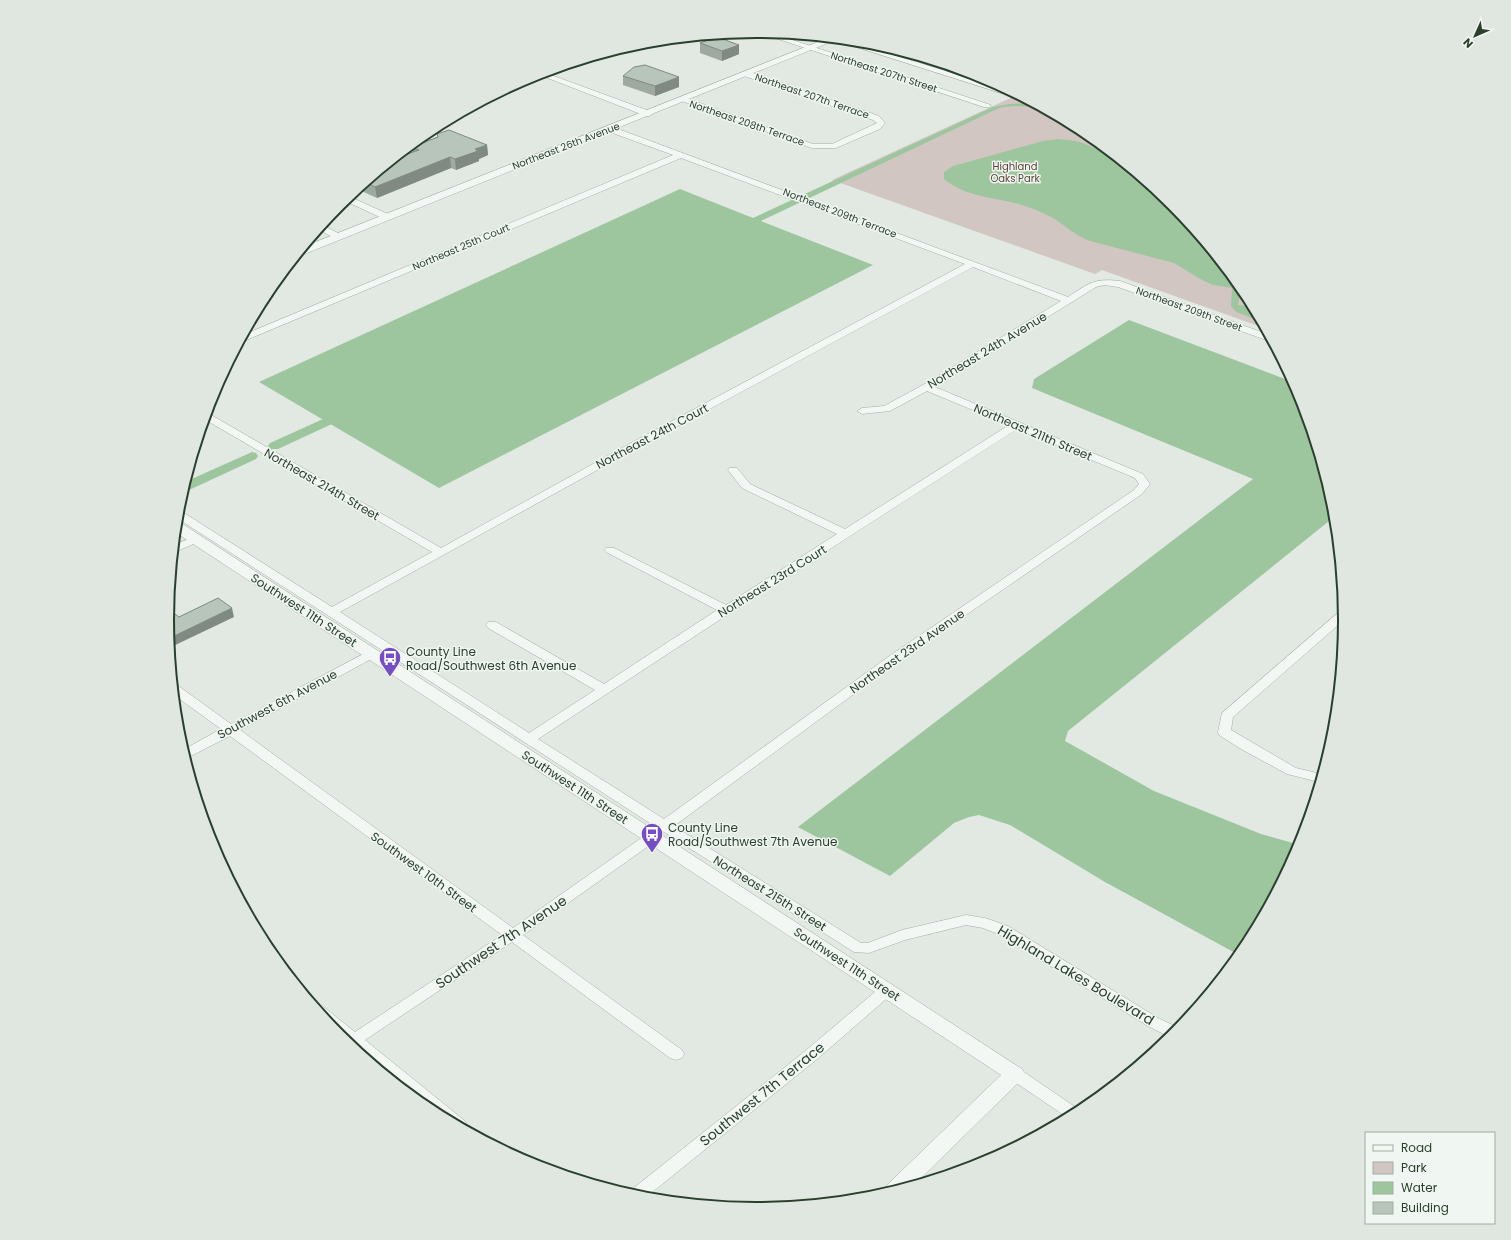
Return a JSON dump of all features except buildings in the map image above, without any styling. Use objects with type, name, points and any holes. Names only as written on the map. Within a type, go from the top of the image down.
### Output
[{"type":"street","name":"Northeast 207th Street","points":[[781,39],[987,105]]},
{"type":"street","name":"Northeast 26th Avenue","points":[[307,249],[826,42]]},
{"type":"street","points":[[866,49],[979,83]]},
{"type":"street","points":[[941,72],[946,70]]},
{"type":"street","name":"Northeast 207th Terrace","points":[[747,74],[876,118]]},
{"type":"street","points":[[549,76],[648,114]]},
{"type":"street","name":"Northeast 208th Terrace","points":[[682,100],[812,146],[833,146],[871,130],[881,123],[876,118]]},
{"type":"street","name":"Northeast 209th Terrace","points":[[610,129],[806,200],[1068,300]]},
{"type":"street","name":"Northeast 25th Court","points":[[247,336],[680,155]]},
{"type":"street","points":[[352,201],[387,217]]},
{"type":"street","points":[[324,229],[339,237]]},
{"type":"street","name":"Northeast 24th Court","points":[[332,612],[642,441],[973,264]]},
{"type":"street","name":"Northeast 24th Avenue","points":[[862,412],[886,408],[927,387],[1068,300],[1093,286],[1100,283],[1109,282]]},
{"type":"street","name":"Northeast 209th Street","points":[[1109,282],[1126,286],[1264,336]]},
{"type":"street","name":"Northeast 211th Street","points":[[927,387],[1139,476]]},
{"type":"street","name":"Northeast 214th Street","points":[[210,418],[440,552]]},
{"type":"street","name":"Northeast 23rd Court","points":[[529,740],[726,610],[1016,425]]},
{"type":"street","points":[[733,470],[746,486],[846,534]]},
{"type":"street","name":"Northeast 23rd Avenue","points":[[658,832],[892,660],[1138,492],[1145,484],[1139,476]]},
{"type":"street","name":"Northeast 215th Street","points":[[183,516],[529,740],[658,832],[860,948]]},
{"type":"street","name":"Southwest 11th Street","points":[[181,529],[371,654],[658,832],[887,990],[1069,1110]]},
{"type":"street","points":[[178,548],[196,539]]},
{"type":"street","points":[[610,550],[726,610]]},
{"type":"street","points":[[1316,777],[1292,771],[1224,732],[1227,716],[1338,619]]},
{"type":"street","points":[[492,625],[604,690]]},
{"type":"street","name":"Southwest 6th Avenue","points":[[189,752],[371,654]]},
{"type":"street","name":"Southwest 10th Street","points":[[178,691],[511,936],[676,1054]]},
{"type":"street","name":"Southwest 7th Avenue","points":[[353,1041],[511,936],[658,832]]},
{"type":"street","name":"Highland Lakes Boulevard","points":[[860,948],[869,948],[902,935],[966,920],[985,923],[1003,930],[1153,1022],[1169,1030]]},
{"type":"street","name":"Southwest 7th Terrace","points":[[642,1191],[810,1056],[887,990]]},
{"type":"street","points":[[383,1067],[411,1089]]},
{"type":"street","points":[[901,1183],[1015,1074]]},
{"type":"green space","name":"Highland Oaks Park","points":[[1012,97],[1079,136],[1110,158],[1139,182],[1167,208],[1193,236],[1217,266],[1258,326],[1102,270],[1095,274],[832,180]]},
{"type":"water","points":[[1023,103],[1029,107],[1008,106],[997,109],[761,221],[873,265],[439,488],[259,382],[680,189],[753,218],[993,107]]},
{"type":"water","points":[[1058,139],[1069,140],[1080,142],[1098,149],[1139,182],[1167,208],[1193,236],[1239,298],[1238,305],[1245,305],[1253,318],[1236,312],[1231,306],[1232,288],[1213,285],[1174,263],[1090,241],[1040,212],[1018,204],[974,194],[953,186],[944,179],[944,172],[953,166],[1043,141]]},
{"type":"water","points":[[1129,320],[1284,379],[1307,433],[1318,469],[1329,521],[1068,731],[1065,741],[1154,791],[1261,834],[1293,843],[1260,911],[1233,952],[1105,882],[1010,825],[979,815],[954,823],[890,876],[798,827],[1253,479],[1032,388],[1034,379]]},
{"type":"waterway","points":[[274,446],[343,414]]},
{"type":"waterway","points":[[190,485],[252,456]]},
{"type":"place","name":"County Line Road/Southwest 6th Avenue","points":[[390,678]]},
{"type":"place","name":"County Line Road/Southwest 7th Avenue","points":[[652,854]]}]
